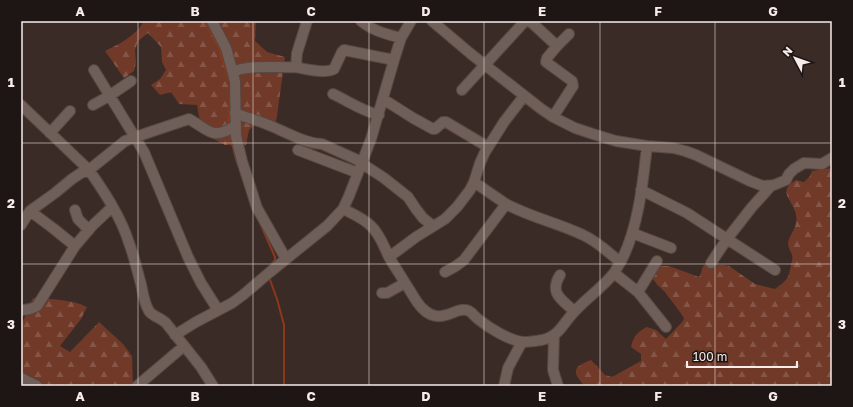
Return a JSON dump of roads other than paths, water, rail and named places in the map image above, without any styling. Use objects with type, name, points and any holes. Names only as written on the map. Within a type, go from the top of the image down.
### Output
[{"type":"street","points":[[212,21],[226,48],[234,73],[236,113],[235,126],[242,161],[257,208],[286,259]]},
{"type":"street","points":[[296,67],[297,53],[307,21]]},
{"type":"street","points":[[361,21],[379,33],[401,38]]},
{"type":"street","points":[[175,335],[232,303],[243,295],[327,226],[343,209],[358,174],[379,115],[401,38],[411,21]]},
{"type":"street","points":[[432,21],[485,66],[524,96],[553,117],[575,128],[616,141],[672,148],[684,151],[696,155],[763,186],[771,186],[786,180],[794,169],[804,163],[822,164],[832,158]]},
{"type":"street","points":[[462,90],[525,21]]},
{"type":"street","points":[[530,21],[557,46]]},
{"type":"street","points":[[553,117],[573,86],[572,81],[546,62],[547,58],[569,34]]},
{"type":"street","points":[[234,73],[242,69],[254,67],[296,67],[326,71],[332,70],[334,69],[344,50],[394,60]]},
{"type":"street","points":[[94,70],[144,152],[188,257],[201,283],[218,310]]},
{"type":"street","points":[[93,105],[131,81]]},
{"type":"street","points":[[333,94],[366,112],[379,115]]},
{"type":"street","points":[[389,257],[416,237],[445,219],[457,207],[470,190],[480,163],[488,147],[504,122],[524,96]]},
{"type":"street","points":[[383,99],[433,129],[436,129],[443,122],[446,122],[488,147]]},
{"type":"street","points":[[21,105],[89,170],[119,218],[129,243],[145,302],[149,311],[162,320],[175,335],[213,386]]},
{"type":"street","points":[[50,133],[70,111]]},
{"type":"street","points":[[236,113],[270,125],[314,144],[322,144],[362,163],[403,193],[420,214],[433,226]]},
{"type":"street","points":[[21,225],[30,211],[72,179],[89,170],[125,141],[189,120],[200,125],[213,134],[219,134],[235,126]]},
{"type":"street","points":[[343,209],[364,220],[372,227],[416,301],[427,313],[439,317],[459,310],[470,311],[478,319],[503,335],[522,342],[533,342],[550,338],[554,335],[574,311],[614,273],[630,243],[641,190],[647,146]]},
{"type":"street","points":[[298,150],[358,174]]},
{"type":"street","points":[[474,182],[506,204],[522,212],[585,235],[620,262]]},
{"type":"street","points":[[711,263],[727,239],[752,207],[771,186]]},
{"type":"street","points":[[641,190],[687,213],[775,270]]},
{"type":"street","points":[[445,272],[464,260],[506,204]]},
{"type":"street","points":[[21,310],[37,306],[74,246],[112,207]]},
{"type":"street","points":[[75,210],[78,219],[89,230]]},
{"type":"street","points":[[30,211],[74,246]]},
{"type":"street","points":[[632,233],[671,248]]},
{"type":"street","points":[[638,292],[657,261]]},
{"type":"street","points":[[614,273],[638,292],[666,327]]},
{"type":"street","points":[[560,275],[555,287],[557,293],[574,311]]},
{"type":"street","points":[[382,294],[387,293],[405,283]]},
{"type":"street","points":[[554,335],[553,370],[558,386]]},
{"type":"street","points":[[504,386],[508,368],[522,342]]},
{"type":"street","points":[[138,386],[184,346]]},
{"type":"street","points":[[21,378],[37,386]]},
{"type":"waterway","points":[[205,21],[219,48],[230,84]]},
{"type":"waterway","points":[[229,126],[230,96]]},
{"type":"waterway","points":[[229,132],[239,167]]},
{"type":"waterway","points":[[260,223],[275,257],[275,260],[270,266]]},
{"type":"waterway","points":[[269,277],[284,325],[284,386]]}]
